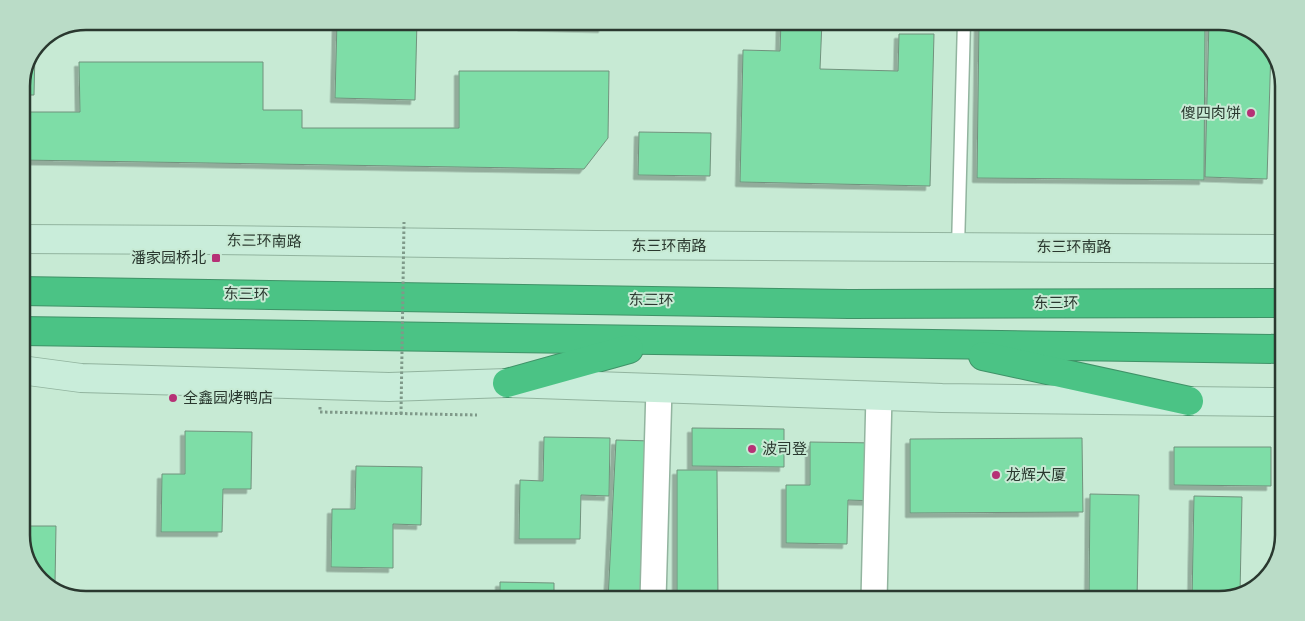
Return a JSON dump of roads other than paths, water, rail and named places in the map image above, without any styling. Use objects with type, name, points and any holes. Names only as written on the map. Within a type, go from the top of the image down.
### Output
[{"type":"highway","name":"东三环","points":[[30,291],[849,304],[1275,303]]},
{"type":"highway","points":[[30,331],[1275,349]]},
{"type":"highway","points":[[507,383],[661,341]]},
{"type":"highway","points":[[926,343],[1189,401]]},
{"type":"street","points":[[30,234],[56,239]]},
{"type":"street","points":[[30,239],[56,239]]},
{"type":"street","name":"东三环南路","points":[[56,239],[958,248],[1275,241]]},
{"type":"street","points":[[30,371],[81,378],[389,387],[507,383],[879,396],[1275,402]]},
{"type":"street","points":[[30,386],[81,378]]},
{"type":"street","points":[[653,591],[659,388]]},
{"type":"street","points":[[874,591],[879,396]]},
{"type":"lane","points":[[958,248],[964,30]]},
{"type":"place","name":"傻四肉饼","points":[[1251,113]]},
{"type":"place","name":"潘家园桥北","points":[[216,258]]},
{"type":"place","name":"全鑫园烤鸭店","points":[[173,398]]},
{"type":"place","name":"波司登","points":[[752,449]]},
{"type":"place","name":"龙辉大厦","points":[[996,475]]}]
